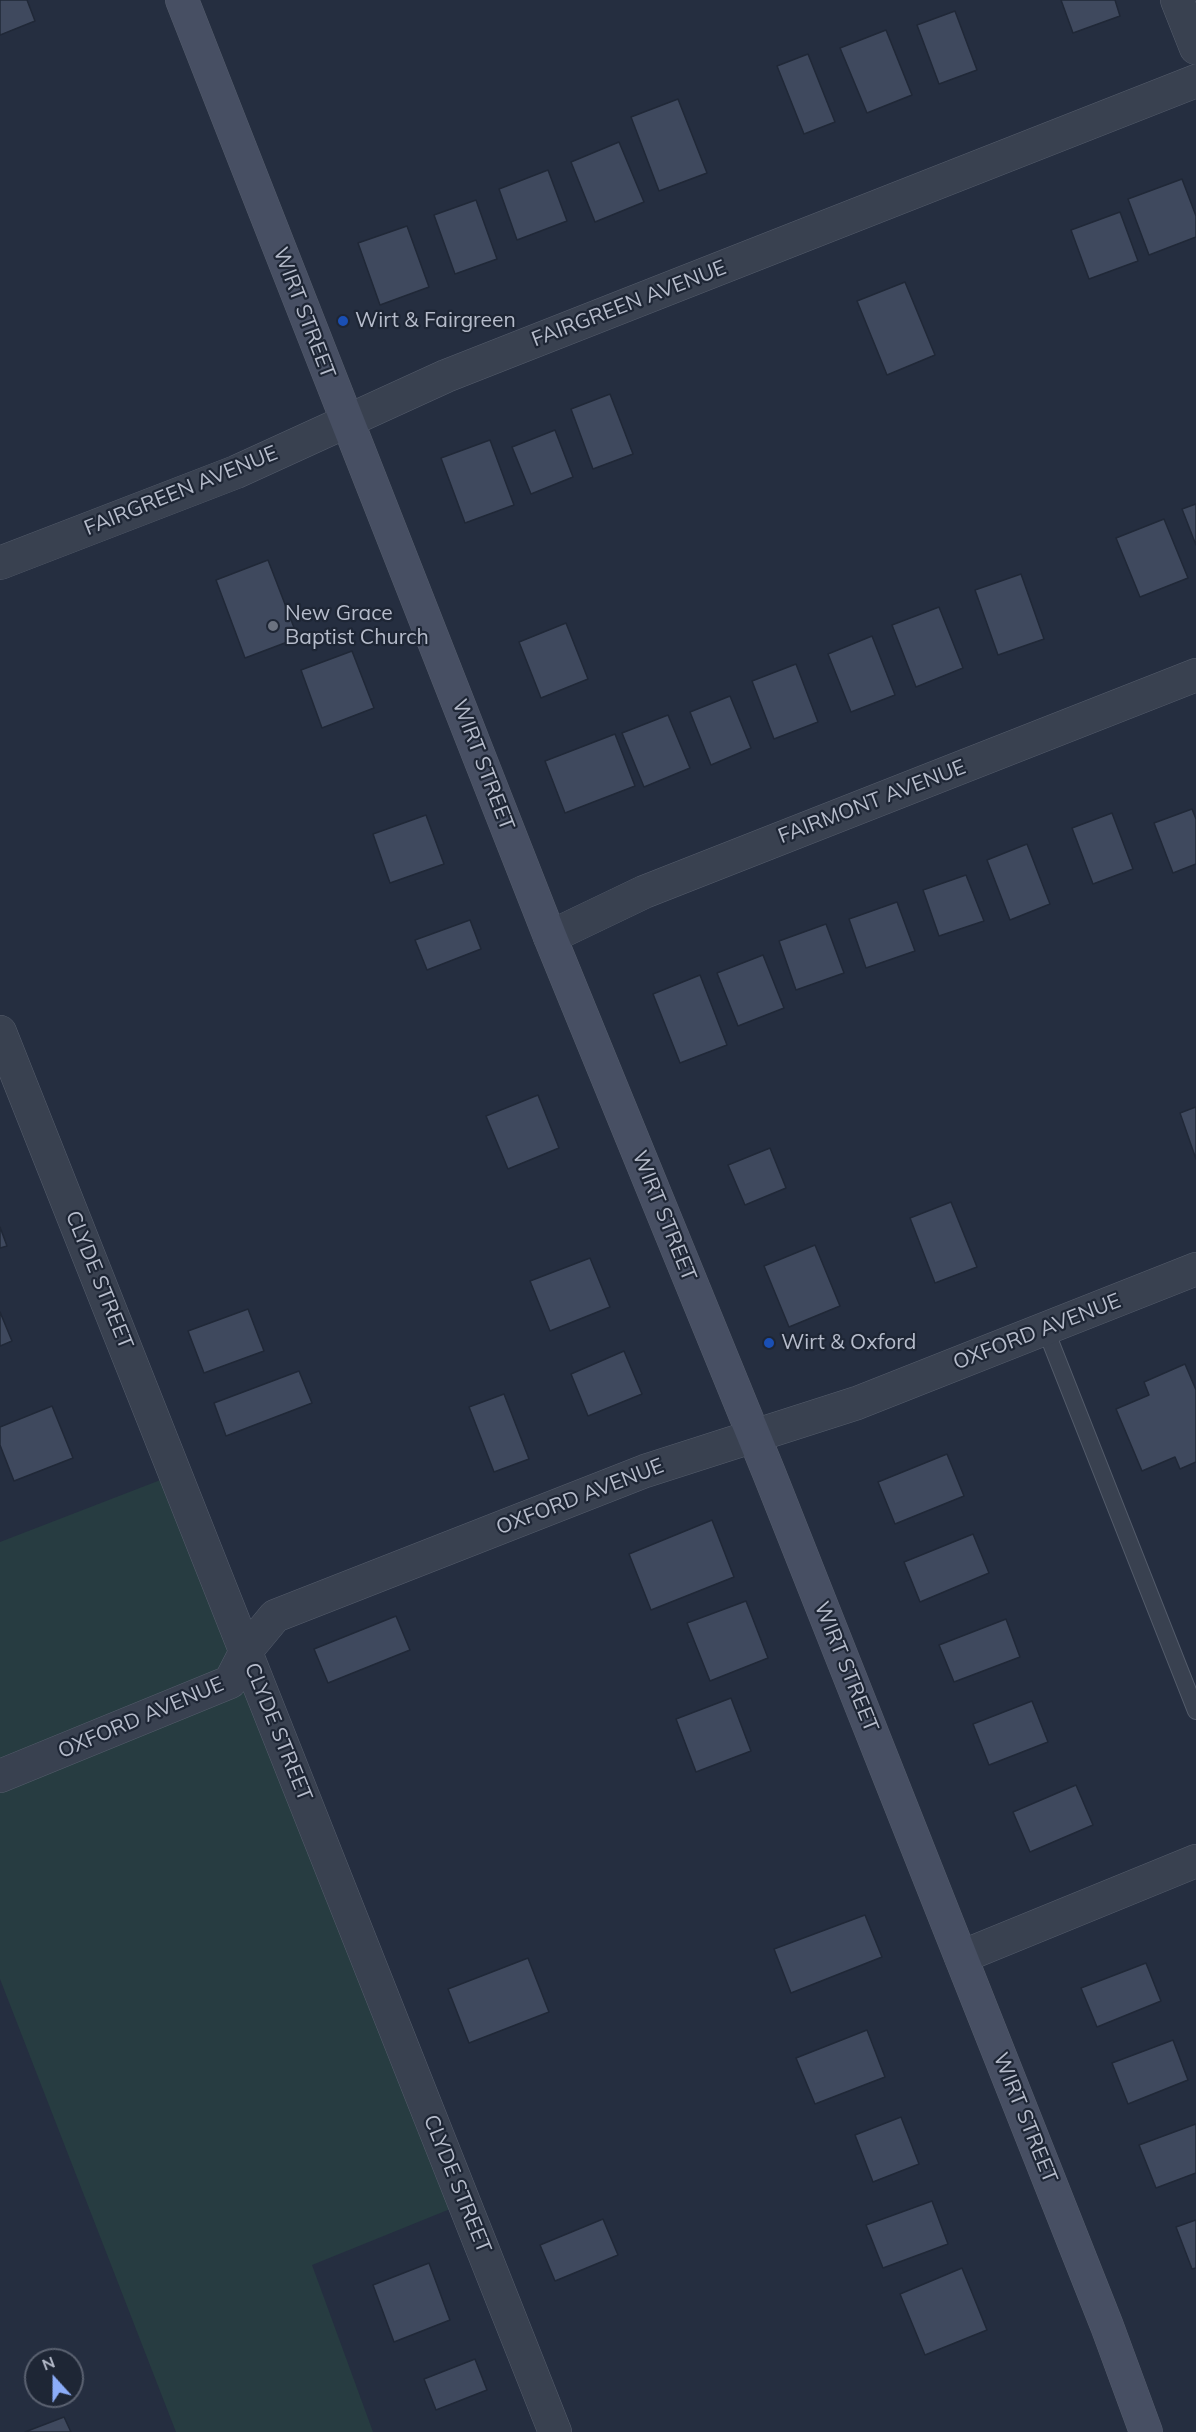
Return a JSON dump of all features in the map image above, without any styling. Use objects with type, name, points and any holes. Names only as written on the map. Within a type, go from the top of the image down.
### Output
[{"type":"main road","name":"WIRT STREET","points":[[182,0],[550,937],[754,1436],[961,1956],[1107,2326],[1146,2432]]},
{"type":"street","points":[[1177,0],[1196,48]]},
{"type":"street","name":"FAIRGREEN AVENUE","points":[[0,563],[236,472],[446,376],[1196,81]]},
{"type":"street","name":"FAIRMONT AVENUE","points":[[550,937],[645,892],[1196,675]]},
{"type":"street","name":"CLYDE STREET","points":[[0,1032],[555,2432]]},
{"type":"street","name":"OXFORD AVENUE","points":[[0,1776],[230,1682],[246,1651],[275,1616],[645,1471],[857,1403],[1196,1269]]},
{"type":"street","points":[[961,1956],[1196,1862]]},
{"type":"lane","points":[[1045,1328],[1196,1711]]},
{"type":"green space","points":[[176,1474],[465,2203],[312,2265],[373,2432],[176,2432],[0,1979],[0,1542]]},
{"type":"building","points":[[0,0],[27,0],[35,21],[0,35]]},
{"type":"building","points":[[1061,0],[1115,0],[1120,16],[1073,33]]},
{"type":"building","points":[[955,11],[977,70],[939,84],[917,25]]},
{"type":"building","points":[[886,30],[912,95],[867,113],[840,48]]},
{"type":"building","points":[[808,54],[835,122],[804,134],[777,66]]},
{"type":"building","points":[[678,99],[707,173],[659,191],[631,117]]},
{"type":"building","points":[[619,142],[644,202],[595,222],[571,162]]},
{"type":"building","points":[[548,170],[567,221],[517,240],[499,189]]},
{"type":"building","points":[[1182,179],[1196,216],[1196,237],[1149,255],[1128,199]]},
{"type":"building","points":[[476,200],[497,259],[455,274],[434,215]]},
{"type":"building","points":[[1120,212],[1138,261],[1089,279],[1071,230]]},
{"type":"building","points":[[407,226],[429,287],[380,305],[358,243]]},
{"type":"building","points":[[905,282],[935,355],[887,375],[857,301]]},
{"type":"building","points":[[610,394],[633,454],[593,469],[571,409]]},
{"type":"building","points":[[555,430],[573,477],[531,494],[512,447]]},
{"type":"building","points":[[490,440],[514,505],[465,523],[441,458]]},
{"type":"building","points":[[1196,504],[1196,545],[1182,509]]},
{"type":"building","points":[[1164,519],[1188,578],[1140,597],[1116,538]]},
{"type":"building","points":[[268,560],[298,638],[245,658],[216,580]]},
{"type":"building","points":[[1021,574],[1044,639],[998,655],[975,590]]},
{"type":"building","points":[[939,607],[963,668],[916,687],[892,625]]},
{"type":"building","points":[[566,623],[588,679],[541,698],[519,642]]},
{"type":"building","points":[[872,636],[895,695],[851,712],[828,654]]},
{"type":"building","points":[[352,651],[374,708],[322,728],[301,670]]},
{"type":"building","points":[[796,664],[818,722],[774,739],[752,681]]},
{"type":"building","points":[[730,696],[751,748],[711,765],[690,712]]},
{"type":"building","points":[[668,715],[690,768],[644,787],[622,733]]},
{"type":"building","points":[[615,734],[635,786],[565,813],[545,761]]},
{"type":"building","points":[[1192,809],[1196,819],[1196,864],[1173,873],[1154,823]]},
{"type":"building","points":[[1112,813],[1133,869],[1093,884],[1072,828]]},
{"type":"building","points":[[426,815],[444,864],[390,883],[373,834]]},
{"type":"building","points":[[1027,844],[1050,904],[1010,920],[987,860]]},
{"type":"building","points":[[966,875],[984,921],[939,936],[923,890]]},
{"type":"building","points":[[897,902],[915,951],[866,968],[849,919]]},
{"type":"building","points":[[470,920],[481,949],[427,970],[415,940]]},
{"type":"building","points":[[826,924],[844,973],[796,990],[779,941]]},
{"type":"building","points":[[763,955],[784,1008],[738,1026],[717,973]]},
{"type":"building","points":[[700,975],[727,1045],[680,1063],[653,994]]},
{"type":"building","points":[[538,1095],[559,1148],[508,1169],[486,1116]]},
{"type":"building","points":[[1196,1107],[1196,1159],[1180,1113]]},
{"type":"building","points":[[770,1148],[786,1188],[745,1205],[728,1165]]},
{"type":"building","points":[[951,1202],[977,1267],[935,1283],[910,1218]]},
{"type":"building","points":[[0,1227],[7,1246],[0,1248]]},
{"type":"building","points":[[815,1245],[840,1306],[789,1327],[764,1266]]},
{"type":"building","points":[[590,1258],[610,1307],[550,1331],[530,1281]]},
{"type":"building","points":[[248,1309],[264,1351],[204,1373],[188,1331]]},
{"type":"building","points":[[0,1312],[12,1341],[0,1346]]},
{"type":"building","points":[[624,1351],[642,1394],[588,1416],[571,1374]]},
{"type":"building","points":[[1185,1364],[1196,1390],[1196,1462],[1180,1469],[1175,1457],[1142,1471],[1116,1409],[1149,1395],[1144,1382]]},
{"type":"building","points":[[299,1371],[312,1403],[226,1436],[214,1403]]},
{"type":"building","points":[[504,1394],[529,1459],[494,1472],[469,1407]]},
{"type":"building","points":[[52,1406],[73,1458],[14,1481],[0,1445],[0,1427]]},
{"type":"building","points":[[947,1454],[964,1496],[895,1524],[878,1482]]},
{"type":"building","points":[[712,1520],[734,1577],[651,1610],[629,1554]]},
{"type":"building","points":[[973,1534],[989,1573],[920,1602],[904,1562]]},
{"type":"building","points":[[746,1601],[768,1658],[710,1681],[687,1623]]},
{"type":"building","points":[[396,1616],[410,1650],[328,1683],[314,1649]]},
{"type":"building","points":[[1006,1619],[1020,1657],[954,1682],[939,1645]]},
{"type":"building","points":[[731,1698],[751,1751],[696,1772],[676,1719]]},
{"type":"building","points":[[1032,1701],[1048,1742],[989,1765],[973,1724]]},
{"type":"building","points":[[1076,1785],[1093,1825],[1030,1852],[1013,1812]]},
{"type":"building","points":[[865,1915],[882,1957],[791,1993],[774,1949]]},
{"type":"building","points":[[528,1958],[549,2012],[469,2043],[448,1989]]},
{"type":"building","points":[[1146,1963],[1161,2001],[1097,2027],[1081,1988]]},
{"type":"building","points":[[867,2030],[885,2077],[815,2104],[796,2058]]},
{"type":"building","points":[[1173,2040],[1188,2080],[1128,2104],[1112,2063]]},
{"type":"building","points":[[901,2117],[919,2164],[873,2182],[855,2135]]},
{"type":"building","points":[[1196,2124],[1196,2173],[1156,2188],[1139,2145]]},
{"type":"building","points":[[932,2201],[948,2244],[883,2268],[866,2225]]},
{"type":"building","points":[[603,2219],[618,2255],[555,2281],[540,2245]]},
{"type":"building","points":[[1196,2220],[1196,2268],[1192,2269],[1176,2227]]},
{"type":"building","points":[[429,2263],[450,2320],[394,2342],[373,2285]]},
{"type":"building","points":[[962,2268],[987,2330],[925,2355],[900,2294]]},
{"type":"building","points":[[475,2359],[487,2390],[436,2410],[424,2379]]},
{"type":"building","points":[[64,2417],[71,2432],[25,2432]]},
{"type":"place","name":"Wirt & Fairgreen","points":[[343,321]]},
{"type":"place","name":"New Grace Baptist Church","points":[[273,626]]},
{"type":"place","name":"Wirt & Oxford","points":[[769,1343]]}]
